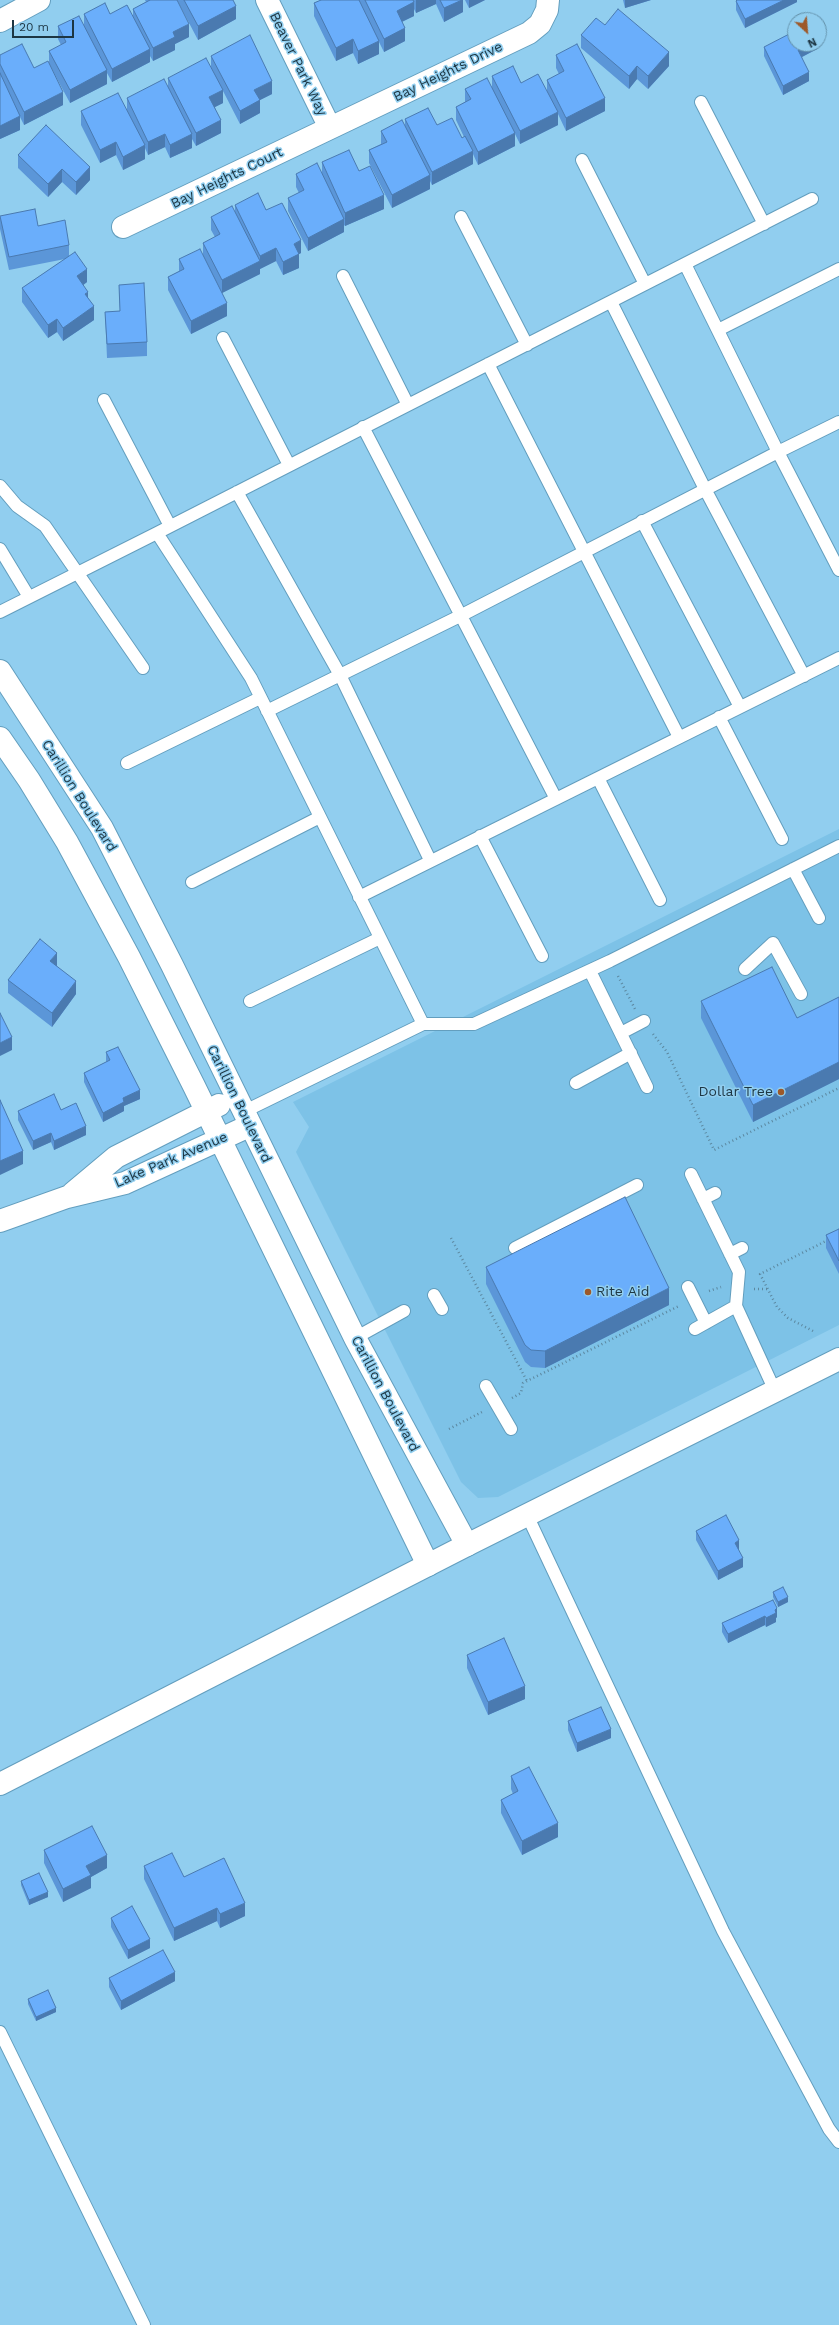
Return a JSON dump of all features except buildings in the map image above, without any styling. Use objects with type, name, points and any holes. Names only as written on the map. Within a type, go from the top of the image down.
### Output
[{"type":"street","points":[[0,21],[39,0]]},
{"type":"street","name":"Beaver Park Way","points":[[267,0],[330,128]]},
{"type":"street","name":"Bay Heights Drive","points":[[330,128],[529,33],[540,24],[547,10],[548,0]]},
{"type":"street","name":"Bay Heights Court","points":[[123,227],[330,128]]},
{"type":"street","name":"Carillion Boulevard","points":[[0,671],[102,828],[172,965],[355,1338],[467,1545]]},
{"type":"street","points":[[0,738],[29,780],[66,842],[129,957],[220,1139],[428,1565]]},
{"type":"street","name":"Lake Park Avenue","points":[[68,1198],[116,1157],[206,1111],[243,1111]]},
{"type":"street","name":"Lake Park Avenue","points":[[0,1221],[68,1198],[125,1183],[220,1139],[243,1111]]},
{"type":"street","points":[[0,1784],[467,1545],[839,1359]]},
{"type":"lane","points":[[701,102],[764,224]]},
{"type":"lane","points":[[582,160],[645,284]]},
{"type":"lane","points":[[0,612],[812,199]]},
{"type":"lane","points":[[461,217],[526,345]]},
{"type":"lane","points":[[685,264],[778,452],[839,570]]},
{"type":"lane","points":[[718,330],[839,269]]},
{"type":"lane","points":[[343,276],[408,405]]},
{"type":"lane","points":[[611,302],[705,489],[804,676]]},
{"type":"lane","points":[[223,338],[289,465]]},
{"type":"lane","points":[[488,364],[679,738]]},
{"type":"lane","points":[[104,400],[170,526]]},
{"type":"lane","points":[[267,711],[462,615],[642,521],[839,422]]},
{"type":"lane","points":[[363,427],[462,615],[556,799]]},
{"type":"lane","points":[[0,486],[17,506],[44,526],[143,668]]},
{"type":"lane","points":[[237,492],[340,675],[430,860]]},
{"type":"lane","points":[[642,521],[740,707]]},
{"type":"lane","points":[[157,533],[251,678],[423,1024]]},
{"type":"lane","points":[[0,549],[29,597]]},
{"type":"lane","points":[[359,897],[430,860],[556,799],[719,717],[838,660]]},
{"type":"lane","points":[[127,763],[260,698]]},
{"type":"lane","points":[[719,717],[782,839]]},
{"type":"lane","points":[[598,778],[660,900]]},
{"type":"lane","points":[[192,882],[320,817]]},
{"type":"lane","points":[[480,836],[542,956]]},
{"type":"lane","points":[[243,1111],[423,1024],[474,1024],[590,971],[839,846]]},
{"type":"lane","points":[[793,869],[818,918]]},
{"type":"lane","points":[[250,1001],[380,938]]},
{"type":"lane","points":[[745,969],[773,943],[800,994]]},
{"type":"lane","points":[[590,971],[647,1087]]},
{"type":"lane","points":[[621,1033],[644,1021]]},
{"type":"lane","points":[[576,1083],[631,1054]]},
{"type":"lane","points":[[690,1174],[739,1272],[736,1306],[775,1391]]},
{"type":"lane","points":[[515,1248],[637,1185]]},
{"type":"lane","points":[[703,1199],[715,1194]]},
{"type":"lane","points":[[730,1254],[742,1248]]},
{"type":"lane","points":[[688,1287],[706,1323]]},
{"type":"lane","points":[[434,1295],[442,1309]]},
{"type":"lane","points":[[694,1329],[736,1306]]},
{"type":"lane","points":[[355,1338],[404,1311]]},
{"type":"lane","points":[[486,1386],[511,1429]]},
{"type":"lane","points":[[528,1515],[723,1931],[829,2129],[839,2142]]},
{"type":"lane","points":[[0,2032],[144,2325]]},
{"type":"path","points":[[610,961],[630,1002],[667,1052],[714,1150],[839,1088]]},
{"type":"path","points":[[813,1331],[788,1318],[777,1307],[760,1274],[832,1237]]},
{"type":"path","points":[[451,1238],[527,1381]]},
{"type":"path","points":[[449,1429],[521,1393],[523,1383],[716,1287],[768,1289]]},
{"type":"shaded area","points":[[839,829],[839,1325],[498,1497],[478,1498],[461,1482],[296,1152],[309,1127],[293,1102]]},
{"type":"place","name":"Dollar Tree","points":[[781,1092]]},
{"type":"place","name":"Rite Aid","points":[[588,1292]]}]
